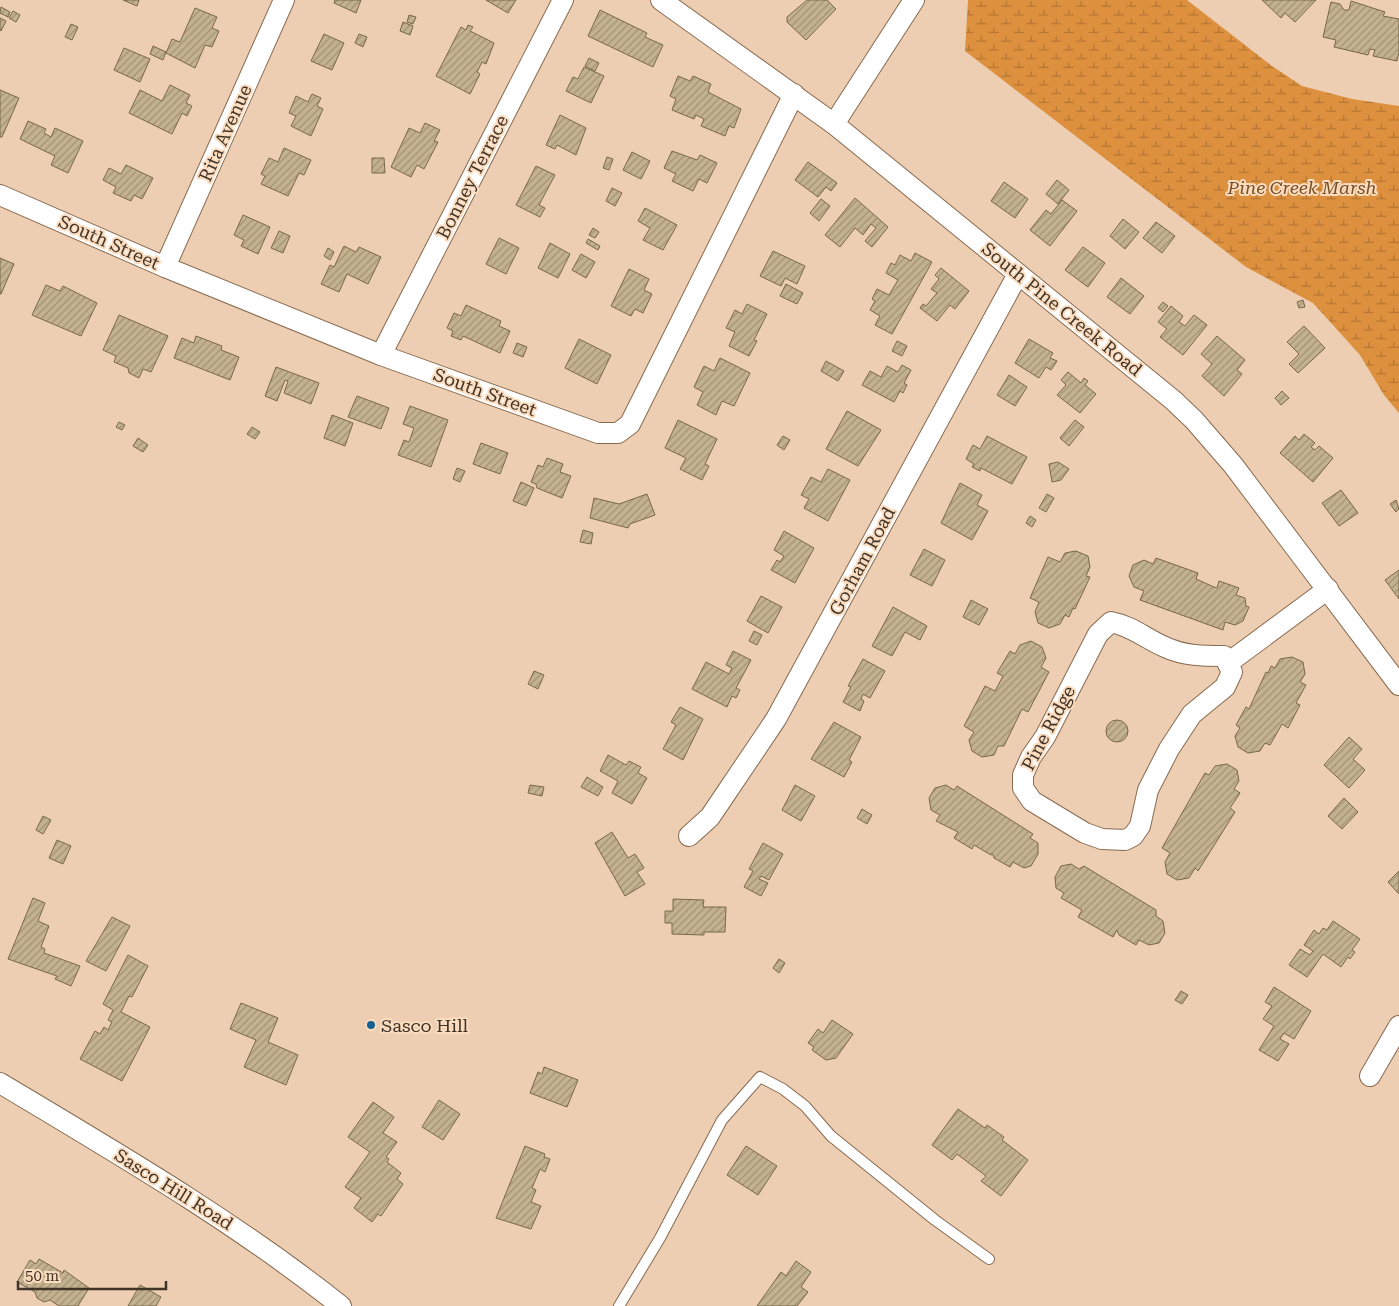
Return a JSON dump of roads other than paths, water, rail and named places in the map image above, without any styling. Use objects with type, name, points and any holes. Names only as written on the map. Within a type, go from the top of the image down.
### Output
[{"type":"street","name":"Rita Avenue","points":[[165,267],[284,0]]},
{"type":"street","name":"Bonney Terrace","points":[[381,354],[563,0]]},
{"type":"street","name":"South Pine Creek Road","points":[[661,0],[834,124],[1133,366],[1194,420],[1233,465],[1399,684]]},
{"type":"street","points":[[834,124],[914,0]]},
{"type":"street","name":"South Street","points":[[0,194],[165,267],[381,354],[598,433],[618,433],[630,424],[794,94]]},
{"type":"street","name":"Gorham Road","points":[[689,836],[710,817],[776,719],[1018,274]]},
{"type":"street","points":[[1228,663],[1328,590]]},
{"type":"street","name":"Pine Ridge","points":[[1111,622],[1126,625],[1167,648],[1195,656],[1224,656],[1228,663],[1232,672],[1224,687],[1192,714],[1168,749],[1148,790],[1140,826],[1133,836],[1125,840],[1102,839],[1084,833],[1032,801],[1023,788],[1022,775],[1031,757],[1045,737],[1098,634],[1111,622]]},
{"type":"street","points":[[1370,1076],[1399,1026]]},
{"type":"street","name":"Sasco Hill Road","points":[[0,1083],[150,1173],[243,1232],[341,1306]]},
{"type":"lane","points":[[619,1306],[660,1238],[722,1120],[760,1078],[783,1090],[805,1106],[831,1136],[935,1220],[989,1259]]},
{"type":"place","name":"Sasco Hill","points":[[371,1025]]},
{"type":"park label","name":"Pine Creek Marsh","points":[[1302,187]]}]
